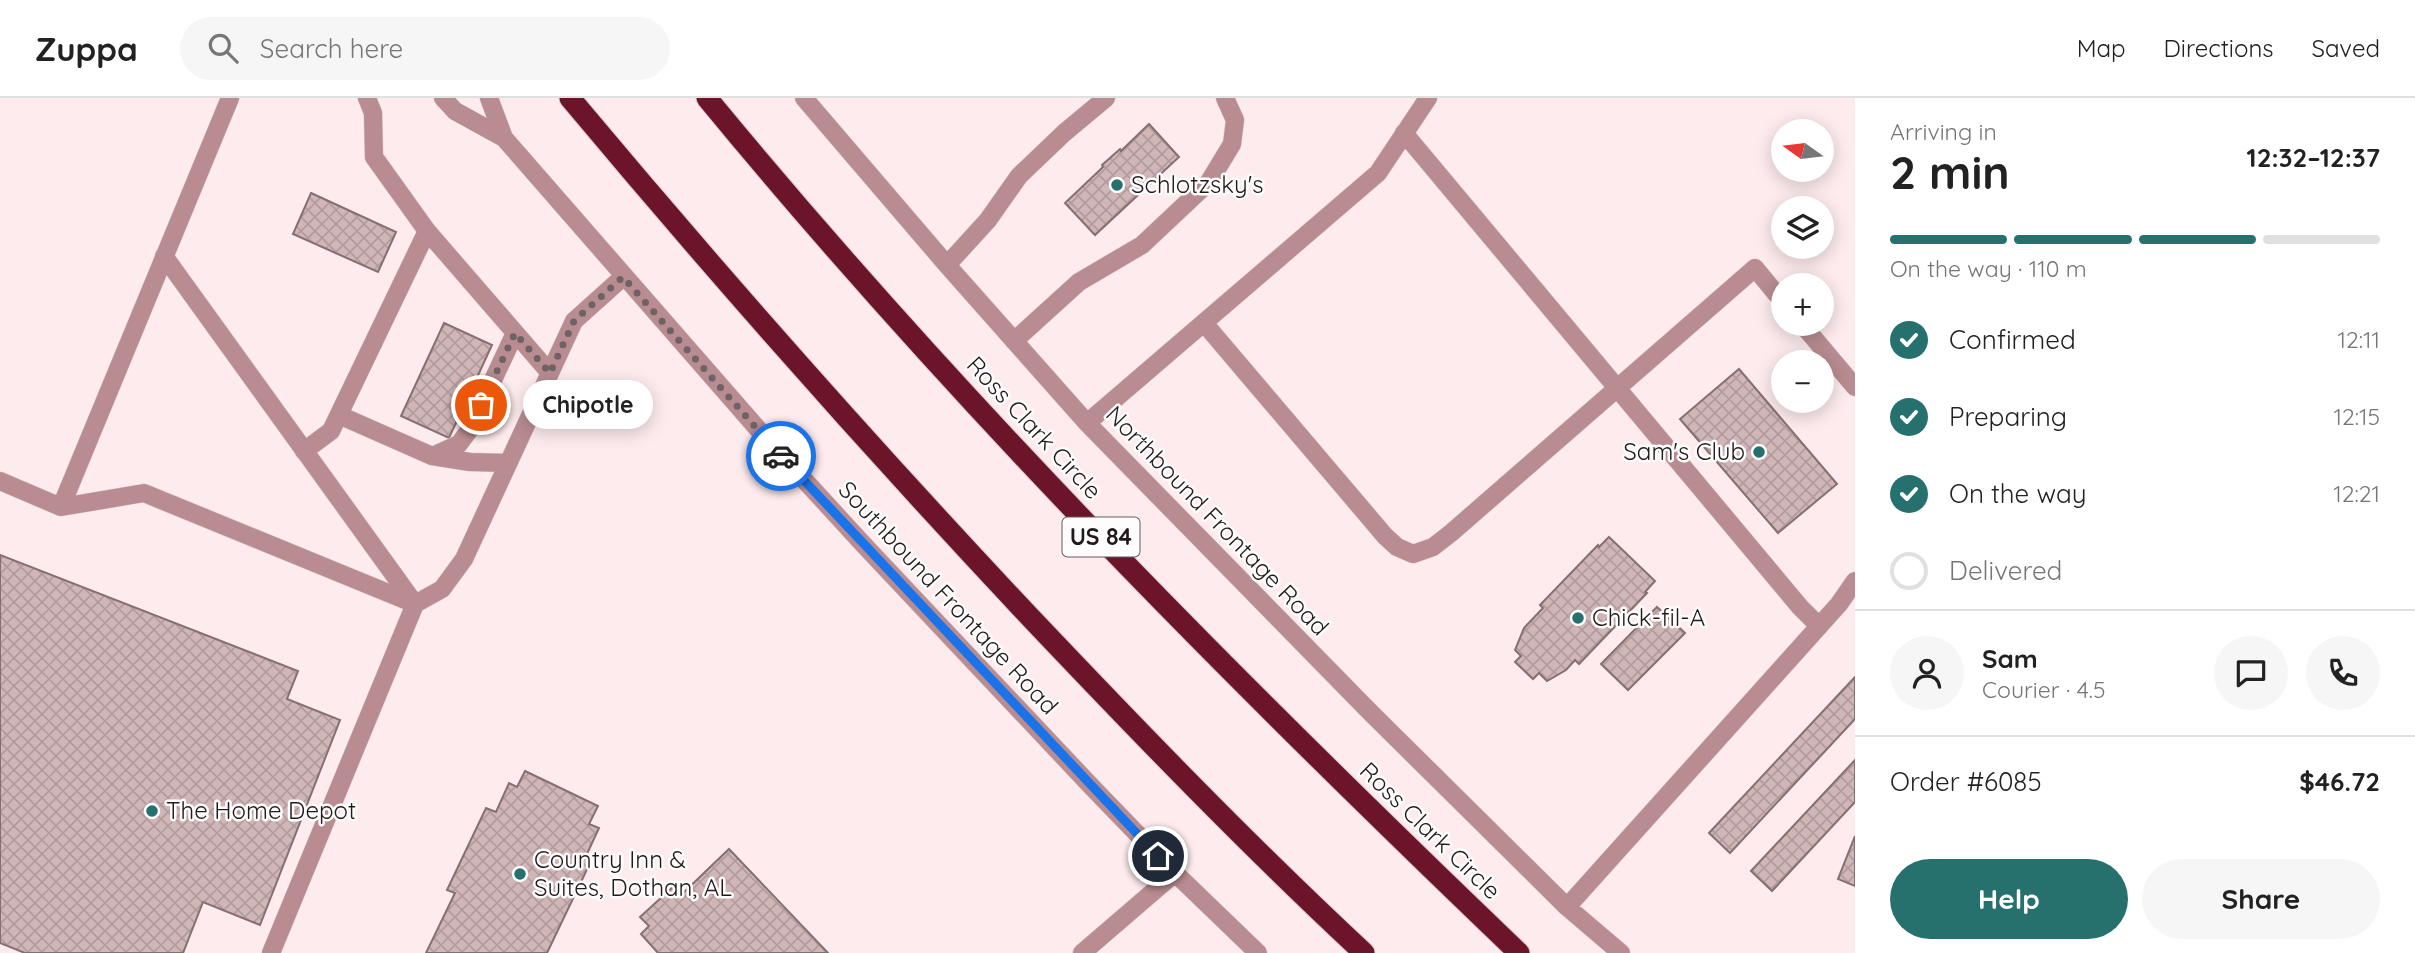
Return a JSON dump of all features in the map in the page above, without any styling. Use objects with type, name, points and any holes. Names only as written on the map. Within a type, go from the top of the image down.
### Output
[{"type":"highway","points":[[570,98],[717,273],[976,560],[1269,865],[1364,953]]},
{"type":"highway","name":"Ross Clark Circle","points":[[707,98],[802,213],[891,314],[1054,489],[1349,790],[1520,953]]},
{"type":"street","points":[[61,507],[230,98]]},
{"type":"street","points":[[367,98],[373,113],[374,158],[427,231],[550,373]]},
{"type":"street","name":"Southbound Frontage Road","points":[[443,98],[455,111],[504,138]]},
{"type":"street","name":"Southbound Frontage Road","points":[[489,98],[504,138],[764,436],[1175,873],[1258,953]]},
{"type":"street","name":"Northbound Frontage Road","points":[[804,98],[1087,423],[1240,581],[1567,907],[1621,953]]},
{"type":"street","points":[[947,265],[988,220],[1019,176],[1106,98]]},
{"type":"street","points":[[1014,341],[1079,282],[1142,245],[1209,182],[1232,144],[1235,120],[1225,98]]},
{"type":"street","points":[[1087,423],[1378,173],[1428,98]]},
{"type":"street","points":[[1404,133],[1800,607],[1819,626]]},
{"type":"street","points":[[304,450],[331,431],[427,231]]},
{"type":"street","points":[[164,256],[415,604]]},
{"type":"street","points":[[1204,323],[1385,536],[1397,547],[1413,554],[1433,547],[1451,533],[1755,268],[1771,287]]},
{"type":"street","points":[[271,953],[415,604],[442,589],[464,559],[574,321],[623,277]]},
{"type":"street","points":[[432,456],[459,444],[470,429],[515,333]]},
{"type":"street","points":[[1812,336],[1855,387]]},
{"type":"street","points":[[339,415],[432,456],[508,463]]},
{"type":"street","points":[[0,481],[61,507],[144,493],[415,604]]},
{"type":"street","points":[[1567,907],[1839,604],[1855,581]]},
{"type":"street","points":[[1091,950],[1175,873]]},
{"type":"building","name":"Schlotzsky's","points":[[1149,124],[1179,157],[1095,235],[1065,203],[1103,167],[1102,165]]},
{"type":"building","points":[[311,193],[396,232],[378,272],[293,234]]},
{"type":"building","points":[[444,323],[492,345],[449,438],[401,416]]},
{"type":"building","name":"Sam's Club","points":[[1739,369],[1771,407],[1771,413],[1776,413],[1837,484],[1778,533],[1680,419]]},
{"type":"building","name":"Chick-fil-A","points":[[1609,537],[1655,581],[1645,592],[1647,593],[1579,664],[1575,660],[1566,670],[1547,681],[1539,673],[1533,679],[1515,662],[1521,656],[1515,650],[1524,628],[1543,608],[1540,605]]},
{"type":"building","name":"The Home Depot","points":[[0,555],[298,671],[287,699],[340,720],[260,925],[203,902],[183,953],[25,953],[0,943]]},
{"type":"building","points":[[1657,607],[1685,633],[1628,690],[1601,664]]},
{"type":"building","points":[[1855,677],[1855,719],[1730,853],[1709,833]]},
{"type":"building","points":[[1855,760],[1855,802],[1772,891],[1751,871]]},
{"type":"building","name":"Country Inn & Suites, Dothan, AL","points":[[525,771],[598,806],[589,824],[599,828],[586,856],[592,859],[547,953],[426,953],[455,893],[447,890],[486,808],[496,812],[509,783],[517,787]]},
{"type":"building","points":[[1855,836],[1855,886],[1838,879]]},
{"type":"building","points":[[729,849],[828,953],[658,953],[641,934],[649,926],[640,917],[673,887],[681,895]]},
{"type":"way so far","points":[[481,405],[515,333],[550,373],[574,321],[623,277],[781,456]]},
{"type":"place","name":"Schlotzsky's","points":[[1117,185]]},
{"type":"place","name":"Chipotle","points":[[481,405]]},
{"type":"place","name":"Sam's Club","points":[[1759,452]]},
{"type":"place","name":"Chick-fil-A","points":[[1578,618]]},
{"type":"place","name":"The Home Depot","points":[[152,811]]},
{"type":"place","name":"Country Inn & Suites, Dothan, AL","points":[[520,874]]},
{"type":"route","points":[[781,456],[1158,856]]}]
